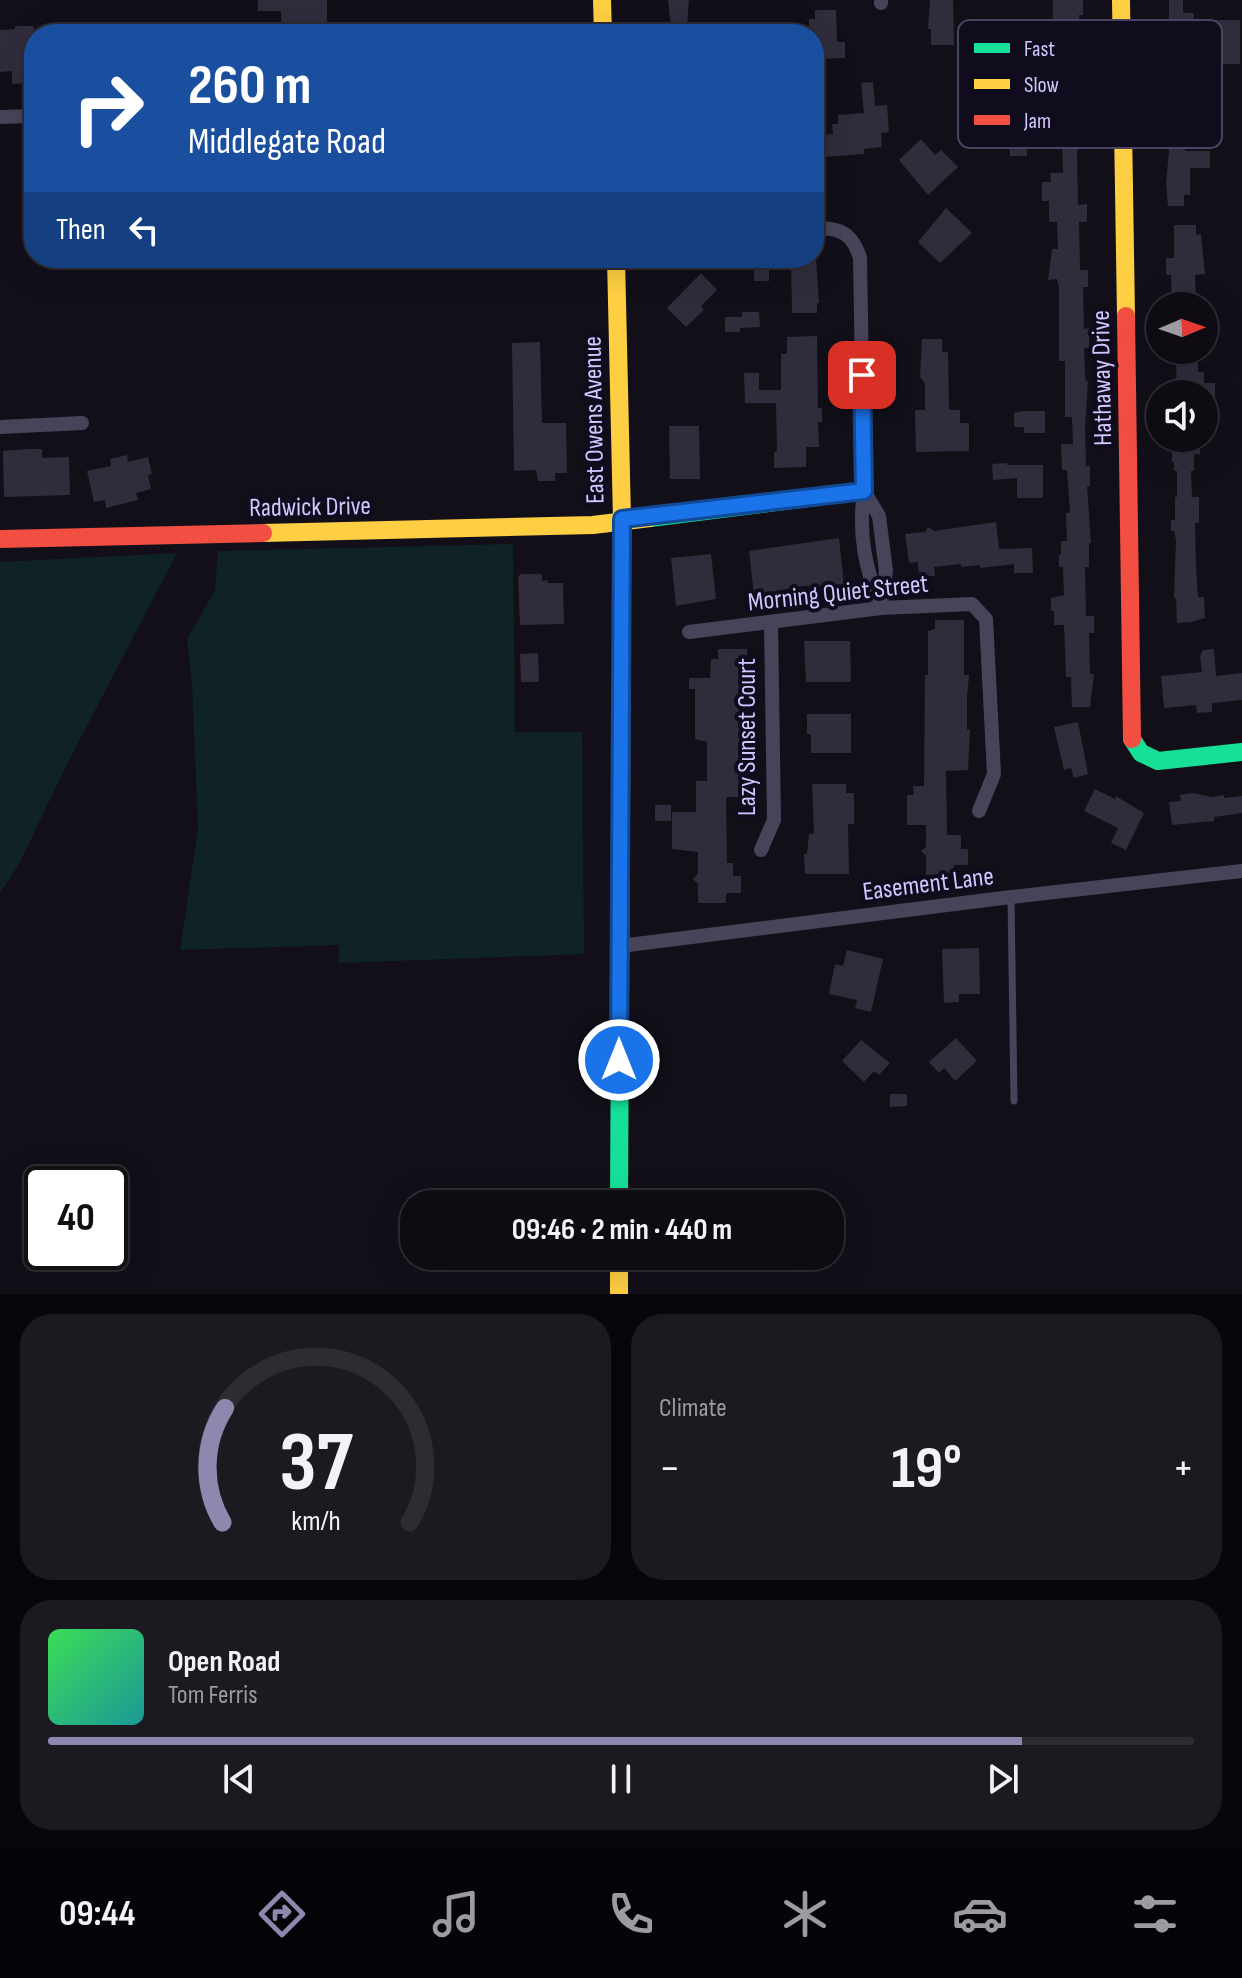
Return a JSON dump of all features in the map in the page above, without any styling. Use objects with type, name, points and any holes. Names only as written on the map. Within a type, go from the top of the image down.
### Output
[{"type":"street","points":[[602,0],[603,24]]},
{"type":"street","name":"Hathaway Drive","points":[[1121,0],[1121,20]]},
{"type":"street","points":[[0,117],[24,116]]},
{"type":"street","name":"Hathaway Drive","points":[[1123,148],[1132,740],[1141,753],[1158,761],[1242,752]]},
{"type":"street","points":[[824,228],[845,232],[856,245],[860,258],[864,491],[860,519],[867,573],[881,608]]},
{"type":"street","name":"East Owens Avenue","points":[[616,268],[622,519],[619,1190]]},
{"type":"street","points":[[0,427],[82,423]]},
{"type":"street","points":[[864,491],[879,516],[886,571],[881,608]]},
{"type":"street","name":"Radwick Drive","points":[[0,539],[593,525],[864,491]]},
{"type":"street","name":"Morning Quiet Street","points":[[689,632],[881,608],[972,604],[986,619],[994,774],[979,811]]},
{"type":"street","name":"Lazy Sunset Court","points":[[761,850],[774,820],[771,622]]},
{"type":"street","name":"Easement Lane","points":[[620,946],[1242,871]]},
{"type":"street","points":[[619,1270],[619,1294]]},
{"type":"lane","points":[[865,558],[884,556]]},
{"type":"lane","points":[[1011,897],[1014,1101]]},
{"type":"green space","points":[[513,544],[515,732],[582,732],[584,954],[339,963],[339,945],[180,950],[198,829],[187,639],[215,590],[218,551]]},
{"type":"green space","points":[[177,553],[65,768],[18,866],[0,892],[0,562]]},
{"type":"building","points":[[258,0],[327,0],[327,24],[282,24],[281,11],[258,11]]},
{"type":"building","points":[[668,0],[689,0],[687,24],[671,24]]},
{"type":"building","points":[[930,0],[953,0],[954,45],[931,45],[931,29],[928,29]]},
{"type":"building","points":[[1053,0],[1083,0],[1083,15],[1079,15],[1079,20],[1053,20]]},
{"type":"building","points":[[1169,0],[1183,0],[1183,13],[1194,13],[1194,20],[1169,20]]},
{"type":"building","points":[[815,10],[836,10],[837,42],[845,42],[845,58],[824,59],[824,24],[809,24],[809,19],[815,19]]},
{"type":"building","points":[[1222,20],[1240,20],[1240,64],[1222,64]]},
{"type":"building","points":[[15,26],[24,26],[24,83],[12,84],[12,71],[0,72],[0,30],[15,29]]},
{"type":"building","points":[[873,82],[875,106],[887,105],[889,132],[881,133],[882,147],[864,149],[864,154],[824,157],[824,135],[833,134],[832,124],[838,124],[838,115],[864,113],[861,83]]},
{"type":"building","points":[[921,139],[935,155],[941,150],[958,167],[928,195],[899,160]]},
{"type":"building","points":[[1010,148],[1027,148],[1027,156],[1010,156]]},
{"type":"building","points":[[1062,148],[1078,148],[1078,205],[1087,204],[1087,222],[1079,222],[1080,270],[1088,270],[1088,287],[1083,287],[1084,329],[1089,328],[1089,348],[1084,348],[1088,381],[1085,428],[1086,466],[1090,466],[1090,486],[1087,487],[1091,543],[1089,567],[1085,567],[1086,616],[1094,616],[1094,633],[1089,633],[1090,674],[1094,674],[1090,707],[1072,707],[1071,677],[1066,677],[1064,625],[1054,625],[1054,611],[1051,611],[1051,598],[1064,595],[1063,567],[1059,567],[1059,555],[1061,541],[1067,541],[1066,513],[1070,513],[1067,470],[1062,470],[1061,444],[1073,444],[1072,417],[1065,417],[1065,361],[1059,361],[1059,288],[1057,279],[1048,280],[1052,249],[1058,249],[1057,222],[1049,222],[1049,201],[1042,201],[1042,182],[1051,182],[1050,173],[1063,173]]},
{"type":"building","points":[[1169,148],[1210,151],[1210,168],[1190,168],[1190,195],[1184,195],[1184,206],[1168,206],[1166,183]]},
{"type":"building","points":[[946,208],[972,233],[940,263],[918,242]]},
{"type":"building","points":[[1174,225],[1196,225],[1196,235],[1201,234],[1205,274],[1195,275],[1196,292],[1172,292],[1171,275],[1166,275],[1166,258],[1174,258]]},
{"type":"building","points":[[754,268],[769,268],[769,281],[754,281]]},
{"type":"building","points":[[791,268],[817,268],[817,313],[792,313]]},
{"type":"building","points":[[701,273],[717,290],[701,306],[704,310],[686,327],[667,308]]},
{"type":"building","points":[[742,312],[759,312],[760,327],[725,332],[725,317],[742,317]]},
{"type":"building","points":[[817,336],[818,408],[822,408],[822,422],[818,422],[819,447],[806,447],[806,467],[774,468],[774,452],[777,451],[776,403],[745,403],[744,373],[759,373],[759,390],[781,390],[781,354],[787,354],[787,337]]},
{"type":"building","points":[[922,339],[942,339],[942,352],[948,352],[949,410],[960,410],[960,423],[969,423],[969,451],[916,452],[915,410],[925,410],[925,384],[920,377]]},
{"type":"building","points":[[540,342],[542,423],[566,423],[567,473],[555,473],[555,481],[538,481],[536,470],[514,471],[512,343]]},
{"type":"building","points":[[1176,364],[1198,364],[1198,372],[1204,372],[1204,380],[1177,380]]},
{"type":"building","points":[[1045,411],[1045,433],[1024,433],[1024,427],[1014,427],[1014,413]]},
{"type":"building","points":[[669,426],[699,426],[700,479],[670,479]]},
{"type":"building","points":[[42,449],[42,458],[69,457],[70,495],[4,497],[3,451]]},
{"type":"building","points":[[1172,452],[1200,452],[1194,454],[1194,471],[1191,471],[1192,497],[1199,497],[1199,523],[1195,523],[1196,568],[1198,597],[1204,597],[1205,618],[1191,622],[1177,623],[1174,598],[1176,540],[1174,531],[1171,531],[1171,520],[1175,520],[1177,471],[1174,471]]},
{"type":"building","points":[[127,455],[128,462],[148,457],[151,489],[136,493],[138,500],[106,508],[105,500],[94,502],[87,471],[111,466],[110,459]]},
{"type":"building","points":[[992,464],[1043,465],[1043,498],[1017,498],[1017,478],[993,480]]},
{"type":"building","points":[[996,522],[999,549],[1032,548],[1033,573],[1014,573],[1014,564],[980,568],[980,565],[961,567],[961,564],[934,567],[935,576],[919,577],[918,562],[909,563],[905,534],[925,532],[928,527],[934,531]]},
{"type":"building","points":[[839,538],[844,585],[803,586],[754,595],[749,551]]},
{"type":"building","points":[[711,554],[716,599],[676,606],[671,558]]},
{"type":"building","points":[[539,574],[542,581],[563,583],[564,624],[520,625],[518,576]]},
{"type":"building","points":[[935,620],[964,620],[964,675],[969,675],[968,770],[946,771],[947,835],[961,835],[961,849],[968,849],[968,865],[954,865],[954,875],[926,875],[926,856],[921,851],[926,847],[926,825],[907,825],[907,795],[914,795],[913,786],[924,786],[925,675],[928,675],[928,631],[935,629]]},
{"type":"building","points":[[804,641],[850,641],[851,682],[806,682]]},
{"type":"building","points":[[718,649],[747,649],[747,756],[750,756],[750,777],[744,778],[744,797],[726,797],[727,863],[733,863],[733,876],[741,876],[741,893],[726,893],[726,903],[698,903],[698,884],[693,879],[698,874],[698,852],[672,849],[672,812],[696,812],[696,781],[707,781],[707,742],[695,739],[695,689],[689,689],[689,678],[710,678],[711,659],[718,659]]},
{"type":"building","points":[[1214,649],[1216,676],[1242,673],[1242,700],[1212,703],[1212,712],[1197,713],[1196,705],[1164,708],[1161,676],[1202,672],[1200,656],[1203,650]]},
{"type":"building","points":[[538,653],[539,682],[521,682],[520,654]]},
{"type":"building","points":[[807,714],[851,714],[851,753],[811,753]]},
{"type":"building","points":[[1078,722],[1088,774],[1074,778],[1071,768],[1064,770],[1054,727]]},
{"type":"building","points":[[812,784],[846,784],[846,793],[854,793],[854,824],[848,824],[849,874],[805,874],[804,854],[807,854],[809,834],[814,834]]},
{"type":"building","points":[[1095,789],[1115,799],[1116,796],[1144,813],[1126,850],[1111,843],[1118,828],[1084,811]]},
{"type":"building","points":[[1192,793],[1212,797],[1224,795],[1224,798],[1242,796],[1242,813],[1214,817],[1214,821],[1172,825],[1169,802],[1181,801],[1180,795]]},
{"type":"building","points":[[655,805],[671,805],[671,821],[655,821]]},
{"type":"building","points":[[979,948],[980,994],[959,994],[959,1002],[944,1003],[942,949]]},
{"type":"building","points":[[847,950],[883,959],[871,1012],[855,1008],[857,1000],[829,994],[835,964],[843,966]]},
{"type":"building","points":[[956,1038],[977,1061],[955,1081],[944,1068],[939,1073],[929,1062]]},
{"type":"building","points":[[861,1040],[890,1063],[879,1075],[874,1071],[864,1082],[842,1061]]},
{"type":"building","points":[[890,1094],[907,1094],[907,1106],[890,1107]]},
{"type":"traffic: fast","points":[[650,518],[864,491]]},
{"type":"traffic: fast","points":[[1132,739],[1141,753],[1158,761],[1242,752]]},
{"type":"traffic: fast","points":[[619,1190],[621,814]]},
{"type":"traffic: slow","points":[[602,0],[603,24]]},
{"type":"traffic: slow","points":[[1121,0],[1121,20]]},
{"type":"traffic: slow","points":[[1123,148],[1126,316]]},
{"type":"traffic: slow","points":[[616,268],[622,519],[621,814]]},
{"type":"traffic: slow","points":[[263,533],[593,525],[650,518]]},
{"type":"traffic: slow","points":[[619,1270],[619,1294]]},
{"type":"traffic: jam","points":[[1126,316],[1132,739]]},
{"type":"traffic: jam","points":[[0,539],[263,533]]},
{"type":"route","points":[[619,1060],[622,519],[864,491],[862,375]]}]
